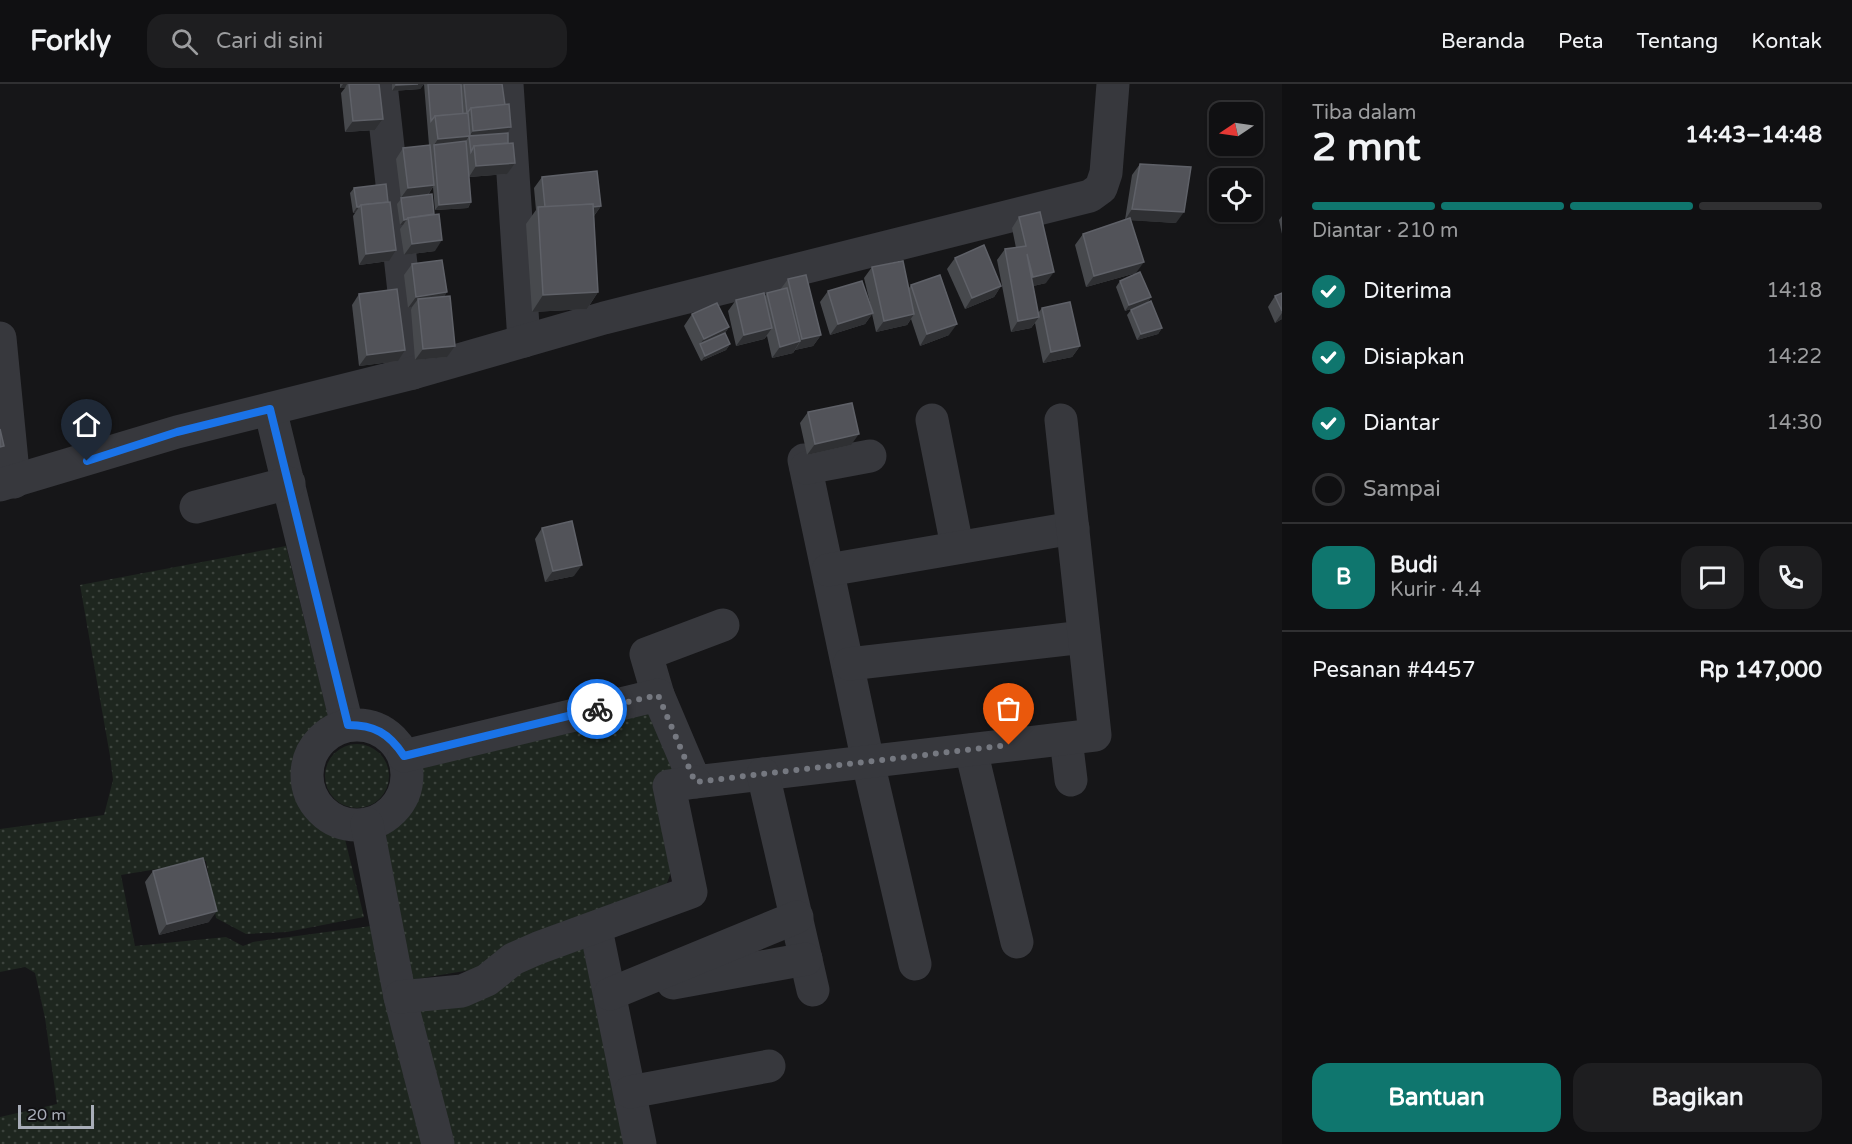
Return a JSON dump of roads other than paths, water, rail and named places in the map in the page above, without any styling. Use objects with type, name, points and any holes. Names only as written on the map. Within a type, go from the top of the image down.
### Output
[{"type":"street","points":[[381,84],[413,373]]},
{"type":"street","points":[[507,84],[524,341]]},
{"type":"street","points":[[0,338],[7,484],[177,432],[413,373],[524,341],[1090,196],[1101,188],[1106,173],[1113,84]]},
{"type":"street","points":[[270,409],[348,725]]},
{"type":"street","points":[[932,420],[957,546]]},
{"type":"street","points":[[400,997],[462,991],[487,980],[513,959],[690,892],[669,786],[1095,735],[1061,420]]},
{"type":"street","points":[[870,456],[805,464],[868,762],[915,964]]},
{"type":"street","points":[[196,507],[289,483]]},
{"type":"street","points":[[828,570],[1072,528]]},
{"type":"street","points":[[695,782],[658,695],[646,654],[723,625]]},
{"type":"street","points":[[849,664],[1084,637]]},
{"type":"street","points":[[404,756],[658,695]]},
{"type":"street","points":[[348,725],[365,725],[381,730],[394,741],[404,756],[408,777],[402,798],[388,815],[368,824],[348,825],[330,817],[316,803],[308,785],[308,765],[316,747],[329,733],[348,725]]},
{"type":"street","points":[[1066,739],[1071,780]]},
{"type":"street","points":[[971,750],[1017,942]]},
{"type":"street","points":[[610,994],[810,975],[763,774]]},
{"type":"street","points":[[368,824],[400,997],[438,1144]]},
{"type":"street","points":[[610,994],[796,917]]},
{"type":"street","points":[[596,928],[640,1144]]},
{"type":"street","points":[[630,1092],[769,1066]]}]
